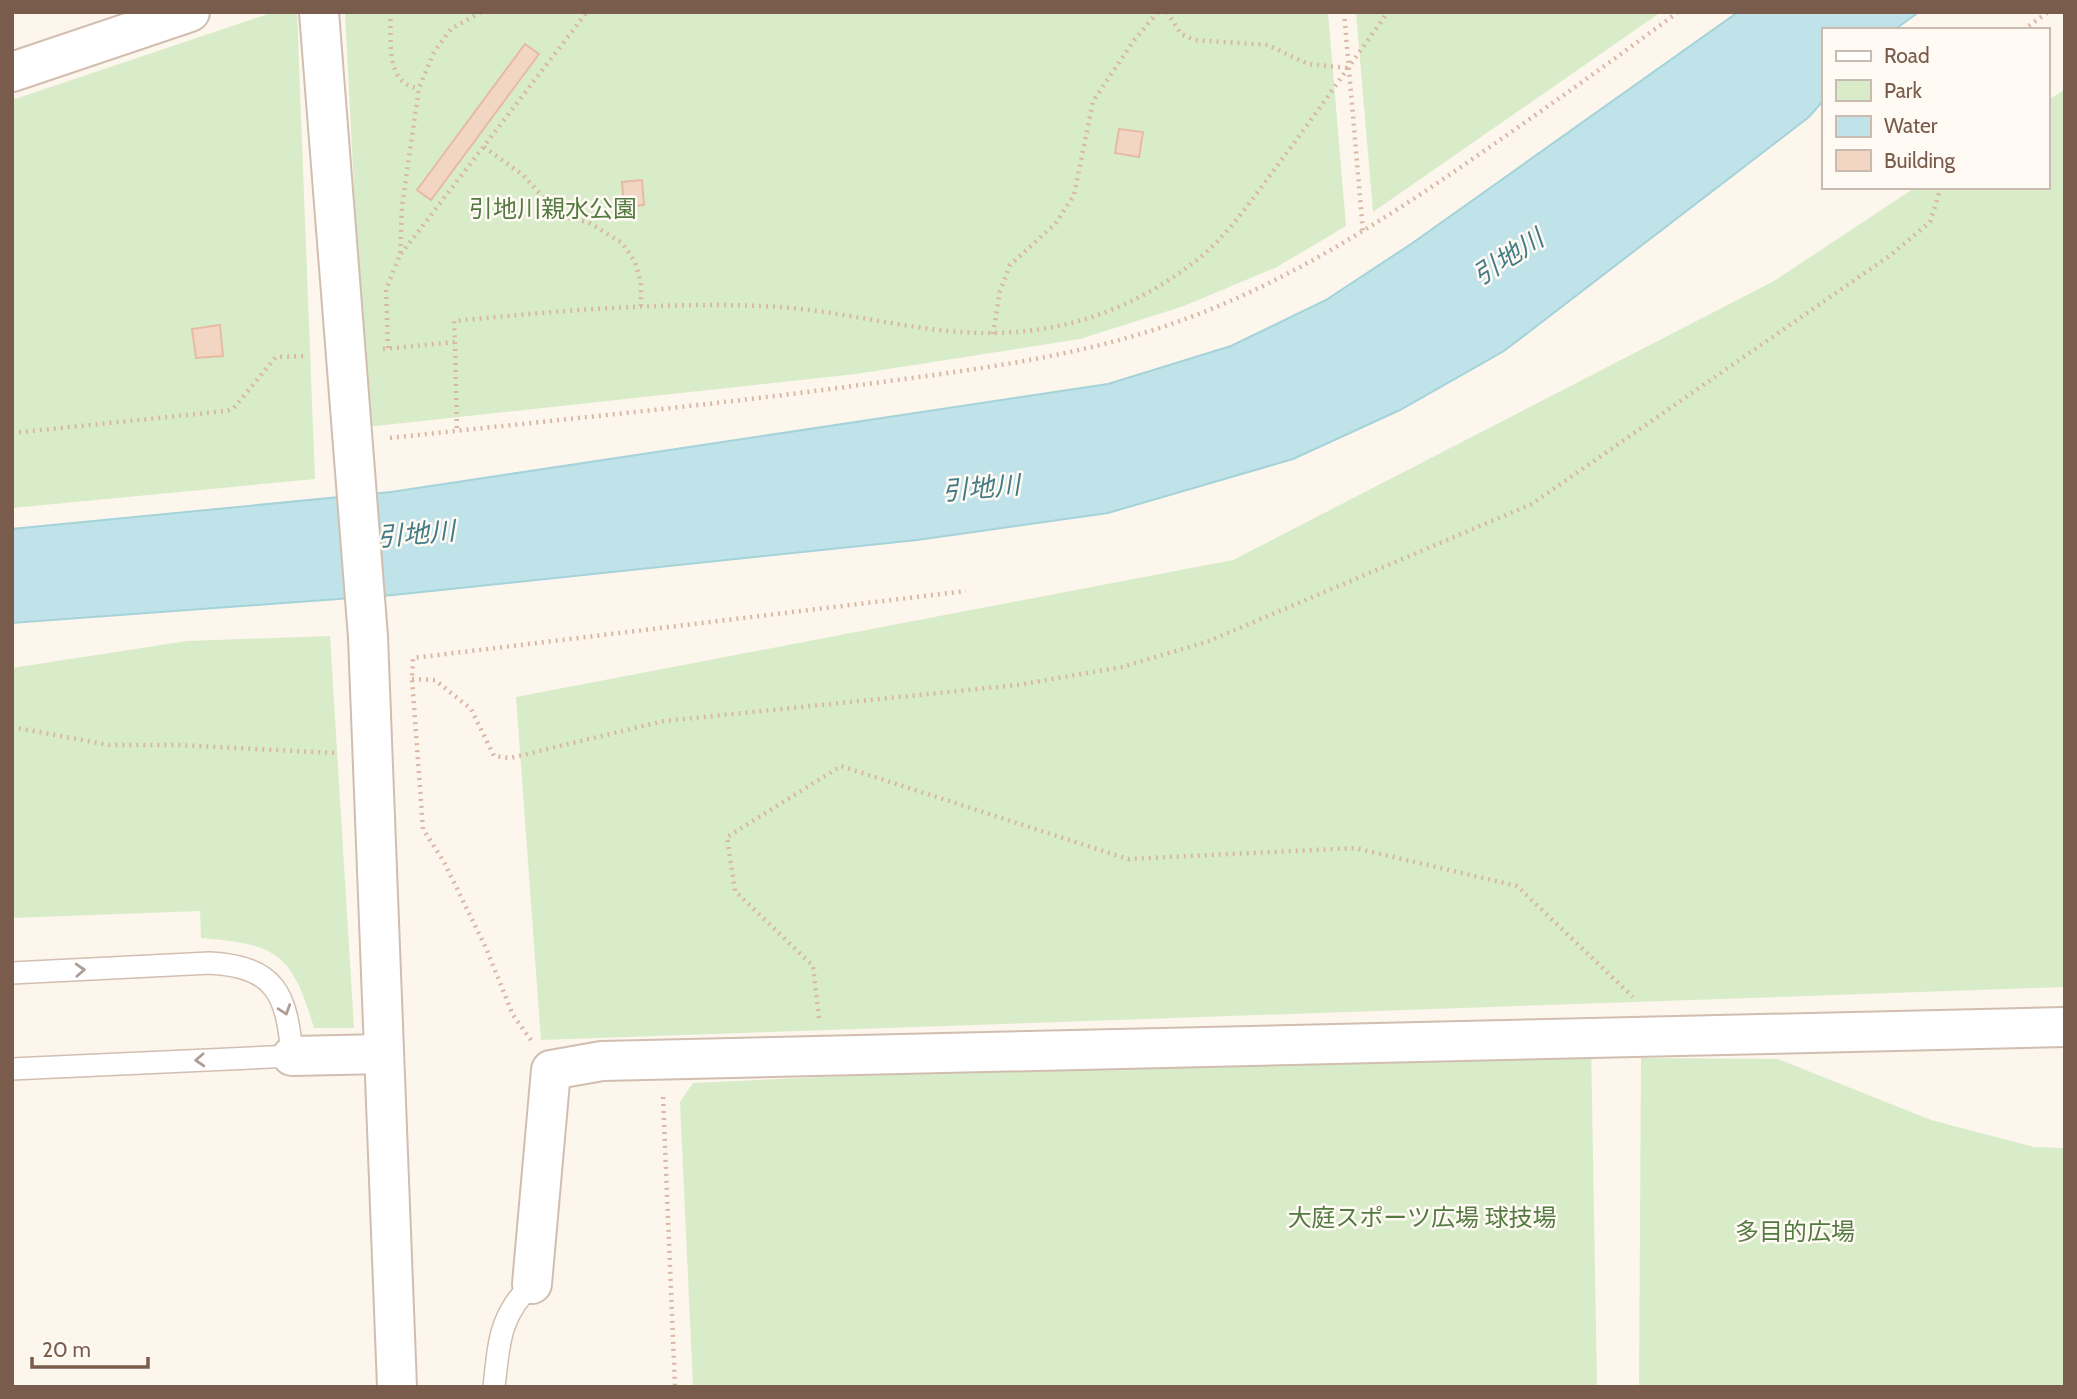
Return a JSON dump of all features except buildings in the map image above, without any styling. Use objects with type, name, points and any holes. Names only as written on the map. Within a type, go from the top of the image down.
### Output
[{"type":"street","points":[[12,72],[190,12]]},
{"type":"street","points":[[319,12],[368,637],[397,1387]]},
{"type":"street","points":[[533,1284],[551,1070],[602,1061],[2065,1027]]},
{"type":"street","points":[[292,1056],[384,1054]]},
{"type":"lane","points":[[12,973],[210,962],[239,964],[266,976],[282,1002],[290,1026],[292,1056],[12,1069]]},
{"type":"lane","points":[[494,1387],[504,1320],[514,1301],[533,1284]]},
{"type":"path","points":[[390,12],[393,68],[398,80],[407,87],[419,88]]},
{"type":"path","points":[[400,255],[402,206],[419,88],[434,52],[451,29],[481,12]]},
{"type":"path","points":[[388,348],[386,289],[400,255],[587,12]]},
{"type":"path","points":[[993,334],[1000,292],[1010,265],[1055,224],[1074,195],[1093,101],[1135,39],[1158,12]]},
{"type":"path","points":[[1167,12],[1181,34],[1194,40],[1268,45],[1308,64],[1349,68]]},
{"type":"path","points":[[1345,12],[1363,232]]},
{"type":"path","points":[[457,431],[454,321],[694,304],[781,307],[947,331],[993,334],[1043,330],[1122,308],[1199,258],[1243,212],[1388,12]]},
{"type":"path","points":[[352,430],[385,439],[740,401],[1082,352],[1190,318],[1282,276],[1363,232],[1584,82],[1678,12]]},
{"type":"path","points":[[2026,28],[2048,12]]},
{"type":"path","points":[[484,147],[523,175],[560,216],[588,222],[622,243],[635,262],[641,282],[641,306]]},
{"type":"path","points":[[412,679],[435,680],[471,709],[495,756],[510,758],[664,721],[1017,685],[1122,667],[1209,641],[1532,504],[1892,254],[1930,222],[1940,189]]},
{"type":"path","points":[[12,433],[226,411],[233,409],[276,357],[346,356],[388,348],[455,342]]},
{"type":"path","points":[[551,1070],[513,1016],[486,948],[444,862],[423,829],[412,679],[413,658],[966,591]]},
{"type":"path","points":[[12,727],[109,745],[178,745],[372,754]]},
{"type":"path","points":[[822,1056],[813,966],[734,891],[727,837],[841,766],[1128,859],[1356,848],[1517,886],[1674,1037]]},
{"type":"path","points":[[663,1096],[675,1387]]},
{"type":"green space","points":[[274,12],[297,12],[315,479],[12,508],[12,100]]},
{"type":"green space","name":"引地川親水公園","points":[[345,12],[1328,12],[1346,226],[1277,267],[1184,306],[1080,339],[856,374],[366,427]]},
{"type":"green space","points":[[1356,12],[1661,12],[1373,212]]},
{"type":"green space","points":[[2065,89],[2065,987],[541,1040],[516,697],[1233,560],[1774,281],[1913,189],[2049,189],[2049,100]]},
{"type":"green space","points":[[330,636],[354,1028],[314,1028],[298,984],[289,969],[265,950],[248,944],[201,938],[200,911],[12,918],[12,668],[187,641]]},
{"type":"green space","name":"大庭スポーツ広場 球技場","points":[[1591,1042],[1597,1387],[693,1387],[680,1102],[693,1083]]},
{"type":"green space","name":"多目的広場","points":[[1641,1058],[1778,1059],[1931,1120],[2034,1147],[2065,1148],[2065,1387],[1639,1387]]},
{"type":"water","name":"引地川","points":[[1738,12],[1919,12],[1897,28],[1822,28],[1822,102],[1809,117],[1504,351],[1400,410],[1293,459],[1108,513],[917,540],[393,595],[12,623],[12,529],[391,492],[1108,384],[1231,346],[1326,300],[1411,244]]}]
